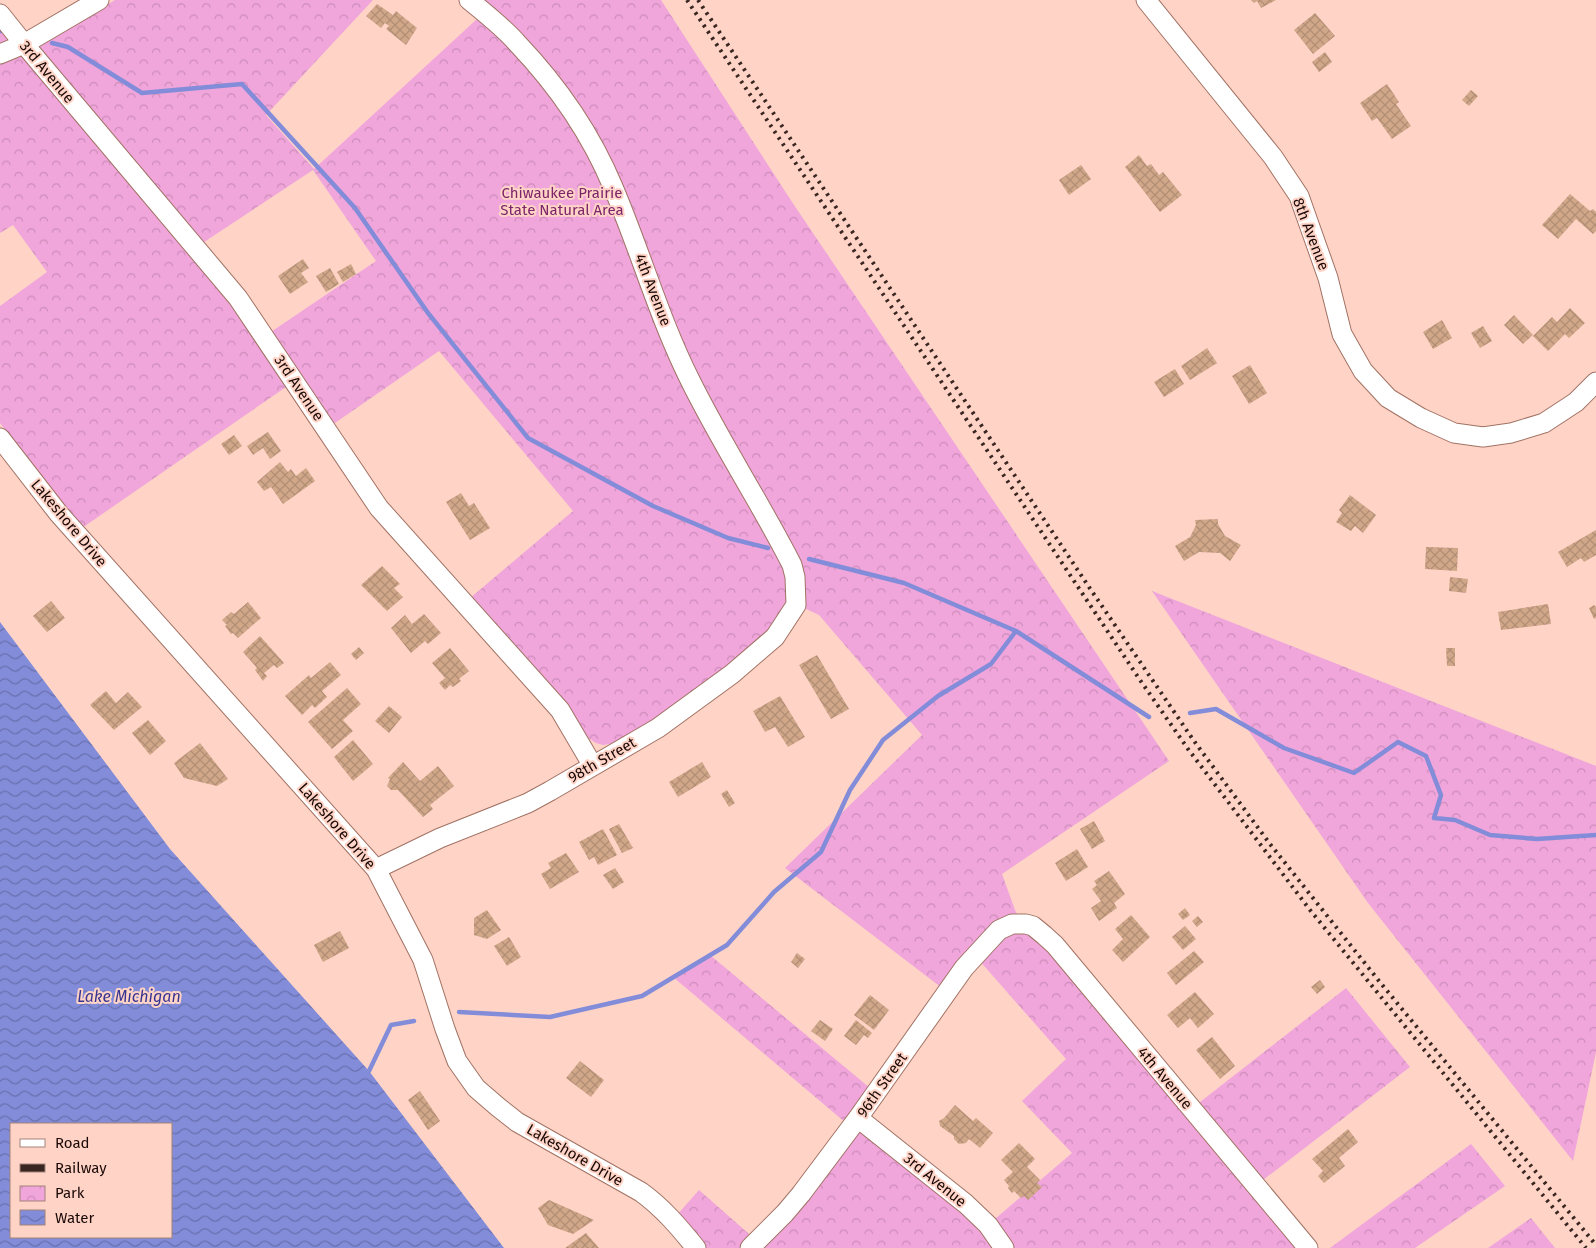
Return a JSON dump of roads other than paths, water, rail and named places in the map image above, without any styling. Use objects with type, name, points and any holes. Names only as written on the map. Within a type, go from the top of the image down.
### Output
[{"type":"street","points":[[0,54],[24,44],[99,0]]},
{"type":"street","name":"4th Avenue","points":[[469,0],[516,42],[536,64],[568,106],[593,147],[612,185],[671,337],[690,380],[792,565],[795,577],[796,605]]},
{"type":"street","name":"8th Avenue","points":[[1146,0],[1273,157],[1298,196],[1328,278],[1342,334],[1363,371],[1388,398],[1421,418],[1454,433],[1483,437],[1511,433],[1544,423],[1576,402],[1596,382]]},
{"type":"street","name":"3rd Avenue","points":[[0,14],[238,298],[379,508],[560,710],[593,766]]},
{"type":"street","name":"Lakeshore Drive","points":[[0,438],[59,514],[376,868],[423,960],[445,1029],[458,1061],[476,1088],[517,1122],[646,1196],[671,1218],[696,1248]]},
{"type":"street","name":"98th Street","points":[[376,868],[440,838],[528,803],[658,728],[739,669],[775,637],[796,605]]},
{"type":"street","name":"4th Avenue","points":[[1012,924],[1033,926],[1055,945],[1308,1248]]},
{"type":"street","name":"96th Street","points":[[750,1248],[786,1213],[858,1118],[964,968],[999,930],[1012,924]]},
{"type":"street","name":"3rd Avenue","points":[[858,1118],[966,1204],[988,1225],[1004,1248]]},
{"type":"water","name":"Lake Michigan","points":[[0,622],[170,849],[369,1071],[504,1248],[0,1248]]},
{"type":"waterway","points":[[52,43],[68,47],[142,93],[242,84],[355,208],[428,313],[528,438],[653,506],[728,538],[768,548]]},
{"type":"waterway","points":[[809,559],[904,583],[1016,631],[1149,717]]},
{"type":"waterway","points":[[459,1012],[550,1017],[642,996],[727,945],[774,892],[821,852],[850,790],[883,740],[938,696],[991,664],[1016,631]]},
{"type":"waterway","points":[[1190,713],[1216,709],[1284,748],[1354,773],[1398,742],[1426,756],[1441,795],[1434,818],[1455,820],[1490,835],[1537,839],[1596,835]]},
{"type":"waterway","points":[[369,1071],[391,1025],[414,1021]]},
{"type":"railway","points":[[687,0],[1140,680],[1188,749],[1310,910],[1586,1248]]},
{"type":"railway","points":[[698,0],[1091,590],[1194,741],[1270,844],[1379,981],[1596,1245]]},
{"type":"park label","name":"Chiwaukee Prairie State Natural Area","points":[[562,202]]}]
